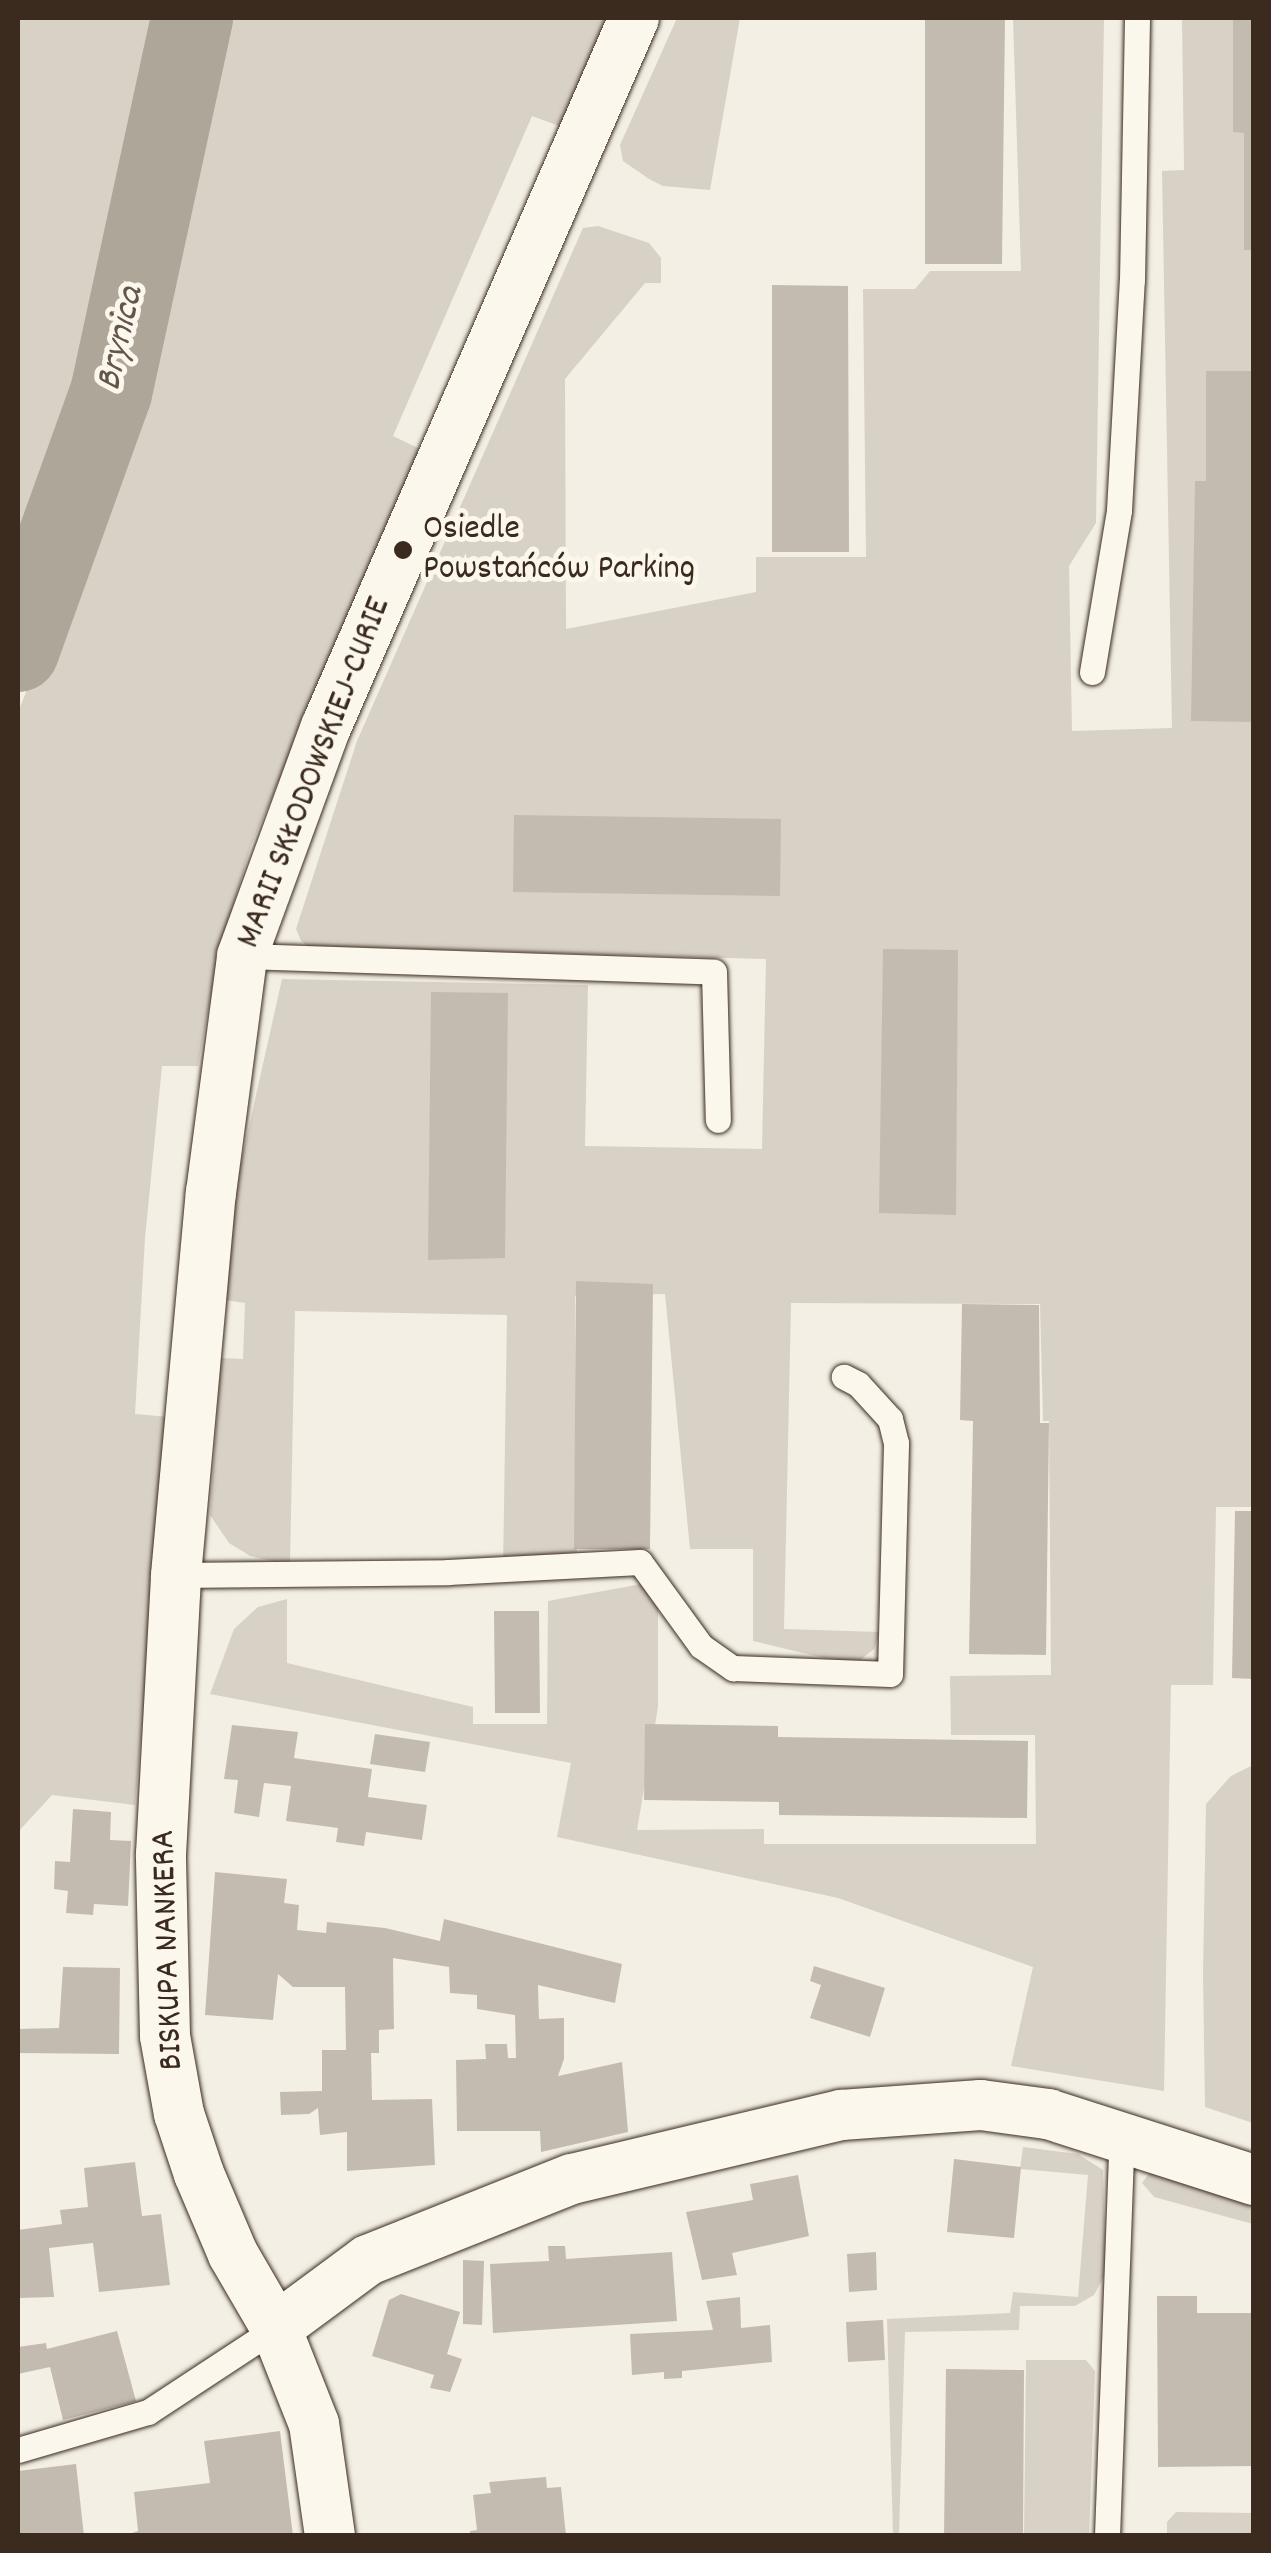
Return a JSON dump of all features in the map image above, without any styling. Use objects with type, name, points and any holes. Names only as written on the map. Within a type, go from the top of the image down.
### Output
[{"type":"street","name":"MARII SKŁODOWSKIEJ-CURIE","points":[[176,1575],[210,1194],[242,956],[326,727],[634,18]]},
{"type":"street","name":"BISKUPA NANKERA","points":[[176,1575],[161,1854],[166,2036],[180,2114],[199,2174],[233,2254],[276,2328],[314,2424],[330,2536]]},
{"type":"street","points":[[276,2328],[368,2260],[572,2180],[842,2115],[980,2105],[1048,2114],[1254,2180]]},
{"type":"lane","points":[[1092,672],[1120,510],[1132,280],[1137,18]]},
{"type":"lane","points":[[242,956],[714,972],[718,1120]]},
{"type":"lane","points":[[176,1575],[448,1572],[640,1562],[701,1646],[733,1668],[890,1674],[896,1443],[890,1420],[858,1384],[844,1377]]},
{"type":"lane","points":[[1107,2536],[1122,2135]]},
{"type":"lane","points":[[18,2450],[148,2412],[276,2328]]},
{"type":"shaded area","points":[[18,18],[161,18],[70,479],[18,584]]},
{"type":"shaded area","points":[[218,18],[611,18],[562,127],[532,116],[393,436],[422,450],[251,846],[218,957],[198,1066],[162,1066],[145,1238],[135,1414],[169,1417],[135,1805],[52,1795],[18,1832],[18,712],[112,481]]},
{"type":"shaded area","points":[[677,18],[740,18],[710,190],[663,186],[623,161],[620,145]]},
{"type":"shaded area","points":[[1013,18],[1104,18],[1096,523],[1069,566],[1072,731],[1172,728],[1162,171],[1184,170],[1182,18],[1253,18],[1254,1507],[1216,1507],[1213,1685],[1171,1685],[1164,2091],[1011,2066],[1033,1967],[838,1898],[557,1837],[571,1763],[210,1694],[234,1629],[258,1607],[287,1599],[287,1663],[473,1707],[473,1724],[547,1724],[548,1601],[658,1581],[658,1707],[637,1830],[764,1829],[764,1844],[1036,1844],[1035,1735],[951,1735],[950,1676],[1051,1675],[1049,1421],[1043,1421],[1040,1304],[791,1303],[784,1629],[880,1632],[874,1649],[854,1665],[753,1641],[753,1549],[690,1549],[665,1294],[575,1296],[577,1569],[503,1569],[507,1315],[295,1311],[290,1565],[250,1556],[229,1543],[210,1515],[221,1358],[243,1359],[245,1303],[225,1300],[233,1198],[282,979],[588,985],[585,1146],[762,1149],[766,959],[308,946],[296,929],[357,741],[583,228],[598,226],[649,243],[661,258],[661,283],[645,283],[565,379],[566,629],[756,592],[756,557],[866,557],[863,289],[915,289],[930,271],[1021,271]]},
{"type":"shaded area","points":[[1253,1765],[1253,2123],[1205,2107],[1203,1973],[1206,1804],[1231,1776]]},
{"type":"shaded area","points":[[1023,2147],[1078,2154],[1103,2170],[1106,2273],[1094,2295],[1075,2306],[1020,2306],[1019,2330],[905,2332],[899,2535],[893,2535],[887,2319],[1010,2313],[1013,2292],[1078,2297],[1088,2175],[1020,2169]]},
{"type":"shaded area","points":[[1150,2172],[1253,2202],[1253,2224],[1154,2197],[1142,2183]]},
{"type":"shaded area","points":[[1026,2360],[1086,2360],[1095,2371],[1089,2535],[1024,2535]]},
{"type":"shaded area","points":[[1176,2512],[1253,2513],[1253,2534],[1167,2535],[1167,2522]]},
{"type":"building","points":[[925,18],[1005,18],[1002,264],[925,264]]},
{"type":"building","points":[[1233,18],[1254,18],[1254,250],[1244,250],[1244,133],[1233,132]]},
{"type":"building","points":[[772,285],[848,286],[849,552],[772,552]]},
{"type":"building","points":[[1206,371],[1254,371],[1254,722],[1191,721],[1195,481],[1206,481]]},
{"type":"building","points":[[514,815],[781,819],[780,896],[513,892]]},
{"type":"building","points":[[883,949],[958,950],[956,1215],[879,1213]]},
{"type":"building","points":[[431,992],[508,993],[505,1258],[428,1260]]},
{"type":"building","points":[[576,1281],[653,1284],[650,1549],[574,1549]]},
{"type":"building","points":[[962,1304],[1039,1305],[1040,1423],[1049,1423],[1046,1655],[969,1654],[973,1421],[960,1420]]},
{"type":"building","points":[[1235,1511],[1254,1511],[1254,1679],[1232,1678]]},
{"type":"building","points":[[494,1611],[539,1611],[540,1713],[495,1713]]},
{"type":"building","points":[[645,1724],[778,1726],[778,1737],[1028,1741],[1027,1818],[779,1815],[779,1802],[644,1800]]},
{"type":"building","points":[[232,1725],[298,1732],[294,1758],[372,1769],[368,1797],[427,1805],[422,1840],[366,1832],[364,1846],[336,1842],[338,1828],[286,1821],[291,1786],[264,1783],[259,1817],[234,1813],[238,1780],[224,1779]]},
{"type":"building","points":[[375,1734],[430,1742],[425,1772],[370,1764]]},
{"type":"building","points":[[73,1809],[111,1812],[110,1840],[131,1841],[128,1906],[94,1904],[93,1915],[66,1913],[68,1891],[54,1889],[55,1861],[70,1862]]},
{"type":"building","points":[[215,1872],[287,1879],[284,1903],[299,1905],[297,1930],[326,1933],[327,1922],[385,1928],[440,1941],[444,1919],[622,1964],[615,2003],[538,1985],[539,2019],[564,2018],[564,2059],[558,2076],[622,2062],[628,2132],[541,2152],[540,2131],[457,2131],[456,2060],[486,2059],[485,2044],[507,2044],[508,2058],[516,2058],[515,2015],[477,2009],[477,1995],[450,1993],[449,1967],[393,1958],[394,2029],[379,2030],[379,2053],[371,2053],[372,2100],[432,2099],[435,2165],[347,2171],[347,2132],[320,2135],[318,2108],[309,2114],[281,2115],[280,2092],[322,2091],[322,2050],[346,2050],[345,1987],[293,1987],[278,1974],[273,2020],[205,2015]]},
{"type":"building","points":[[814,1966],[885,1988],[870,2037],[810,2018],[821,1985],[810,1981]]},
{"type":"building","points":[[63,1967],[120,1968],[119,2054],[18,2053],[18,2029],[59,2028]]},
{"type":"building","points":[[954,2159],[1021,2167],[1014,2238],[947,2232]]},
{"type":"building","points":[[135,2162],[142,2216],[161,2214],[170,2285],[99,2292],[93,2243],[49,2248],[54,2297],[18,2298],[18,2230],[62,2224],[60,2210],[88,2207],[84,2168]]},
{"type":"building","points":[[798,2175],[809,2236],[732,2253],[737,2275],[702,2280],[686,2212],[753,2200],[750,2184]]},
{"type":"building","points":[[548,2246],[565,2246],[566,2259],[672,2252],[677,2321],[493,2333],[490,2264],[549,2261]]},
{"type":"building","points":[[876,2252],[877,2290],[849,2292],[847,2254]]},
{"type":"building","points":[[463,2260],[484,2261],[482,2325],[463,2324]]},
{"type":"building","points":[[401,2294],[460,2312],[447,2354],[462,2359],[450,2392],[430,2388],[434,2375],[372,2356],[389,2300]]},
{"type":"building","points":[[1157,2296],[1197,2296],[1197,2313],[1254,2313],[1254,2466],[1158,2467]]},
{"type":"building","points":[[740,2297],[741,2328],[770,2325],[772,2362],[682,2371],[682,2378],[664,2379],[664,2372],[632,2375],[630,2334],[713,2330],[706,2301]]},
{"type":"building","points":[[883,2320],[885,2360],[848,2362],[846,2322]]},
{"type":"building","points":[[117,2331],[136,2401],[63,2420],[50,2367],[18,2374],[18,2347],[46,2343],[47,2349]]},
{"type":"building","points":[[946,2369],[1024,2370],[1023,2536],[944,2536]]},
{"type":"building","points":[[280,2431],[293,2536],[123,2536],[138,2531],[134,2492],[210,2483],[204,2441]]},
{"type":"building","points":[[76,2464],[84,2536],[18,2536],[18,2471]]},
{"type":"building","points":[[546,2477],[547,2488],[561,2487],[566,2536],[470,2536],[470,2531],[477,2530],[473,2495],[491,2493],[489,2482]]},
{"type":"waterway","name":"Brynica","points":[[18,651],[111,393],[192,18]]},
{"type":"place","name":"Osiedle Powstańców Parking","points":[[403,550]]}]
